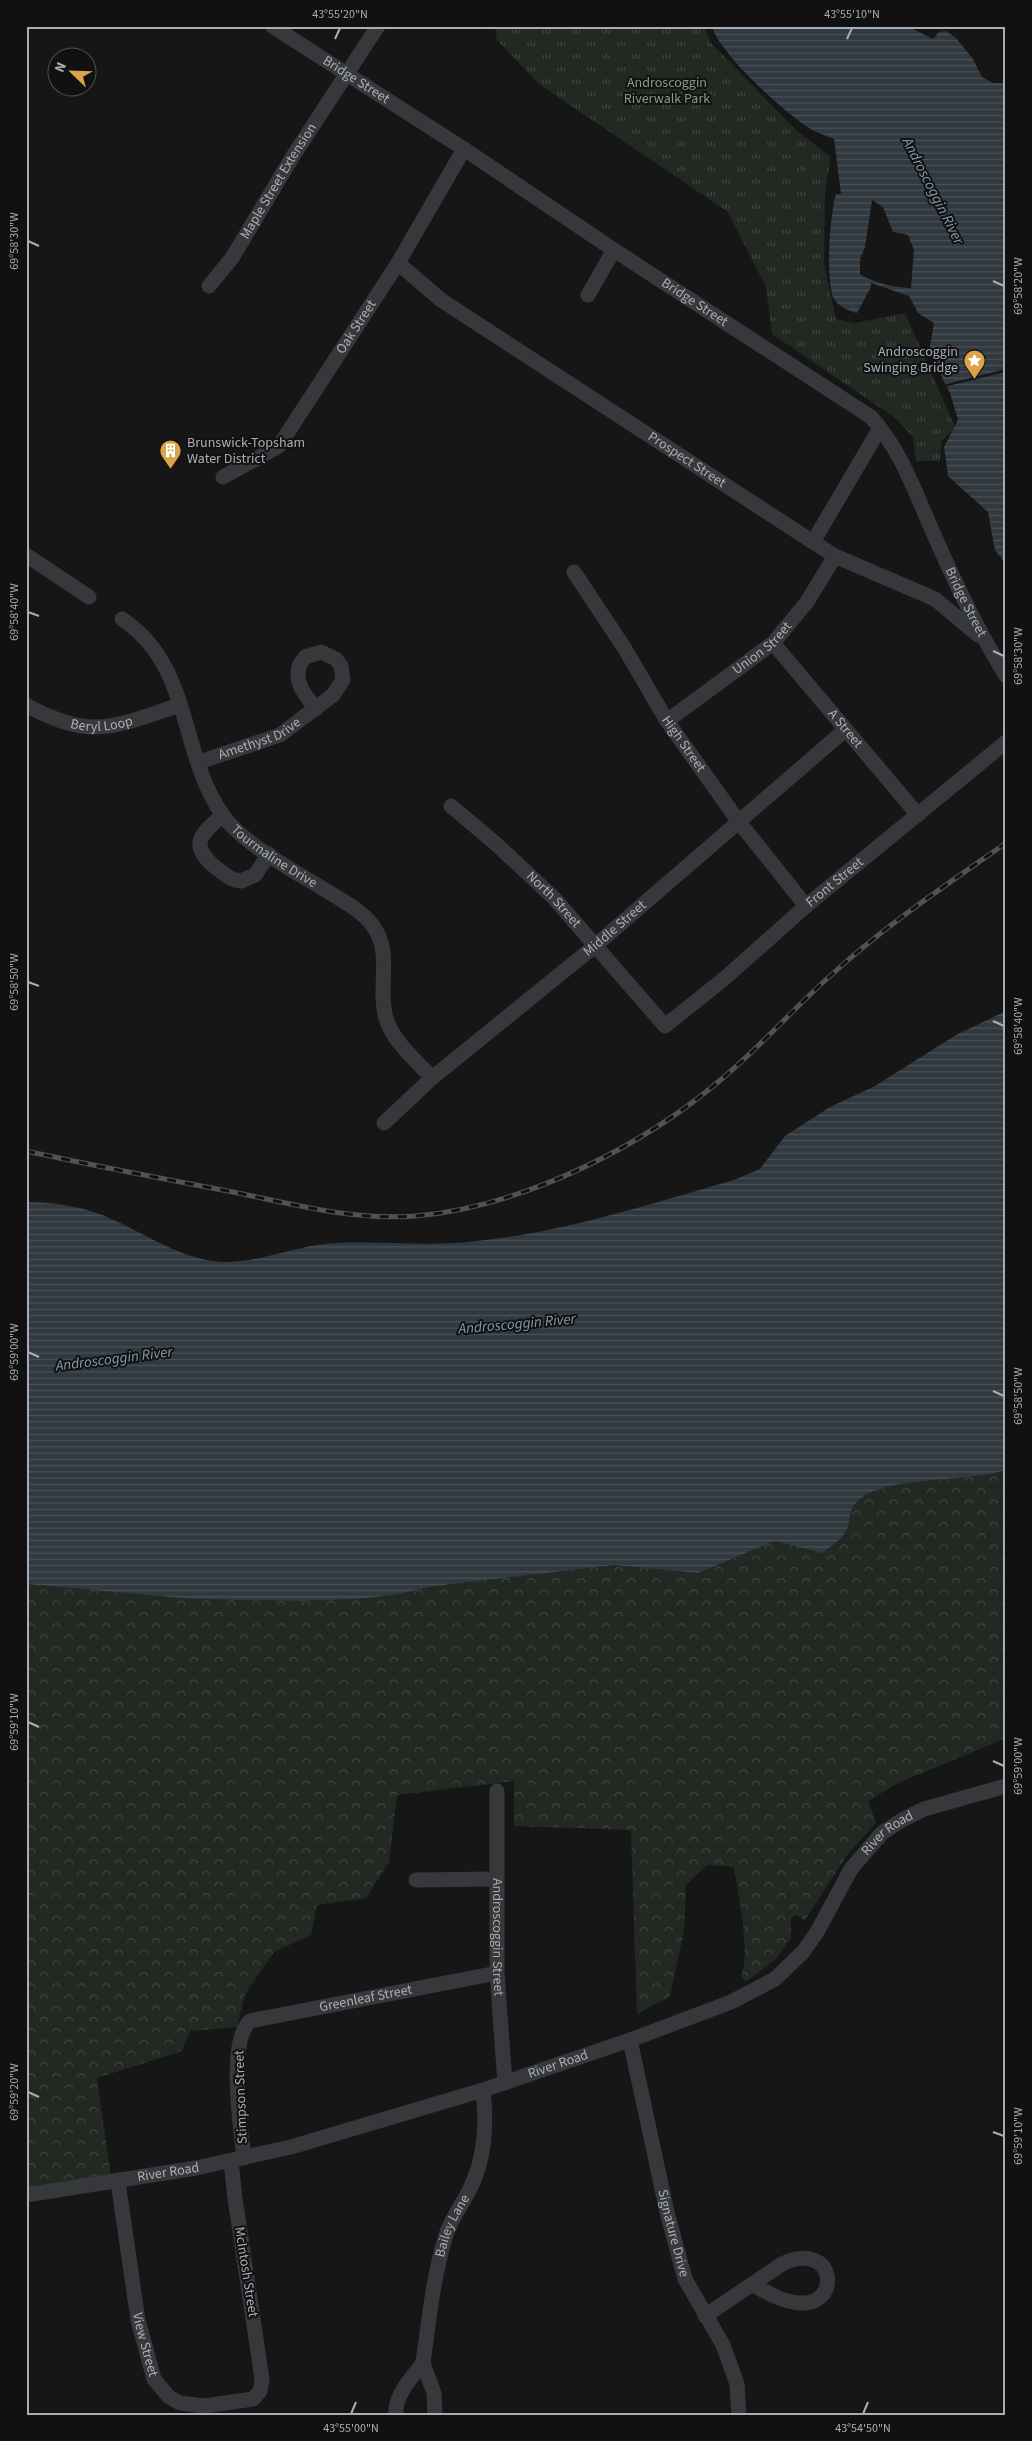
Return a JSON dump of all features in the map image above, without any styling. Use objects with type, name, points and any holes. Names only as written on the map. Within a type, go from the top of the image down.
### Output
[{"type":"street","name":"Bridge Street","points":[[272,26],[464,149],[614,250],[871,417],[906,467],[958,591],[1006,676]]},
{"type":"street","name":"Maple Street Extension","points":[[209,286],[232,258],[293,156],[348,75],[378,26]]},
{"type":"street","name":"Oak Street","points":[[222,477],[279,446],[398,263],[464,149]]},
{"type":"street","points":[[588,295],[614,250]]},
{"type":"street","name":"Prospect Street","points":[[398,263],[441,300],[813,542],[835,556],[935,599],[984,640]]},
{"type":"street","points":[[813,542],[880,428]]},
{"type":"street","points":[[26,555],[89,597]]},
{"type":"street","name":"Union Street","points":[[667,721],[773,643],[807,602],[835,556]]},
{"type":"street","name":"High Street","points":[[574,572],[625,649],[667,721],[739,822],[806,906]]},
{"type":"street","name":"Tourmaline Drive","points":[[122,619],[149,640],[167,667],[206,783],[223,815],[242,835],[347,903],[372,924],[382,943],[386,1018],[395,1035],[432,1078]]},
{"type":"street","name":"A Street","points":[[773,643],[918,815]]},
{"type":"street","name":"Beryl Loop","points":[[26,705],[58,722],[75,727],[95,728],[110,727],[180,705]]},
{"type":"street","name":"Amethyst Drive","points":[[199,762],[280,735],[316,709]]},
{"type":"street","name":"Middle Street","points":[[384,1123],[432,1078],[596,945],[845,730]]},
{"type":"street","name":"Front Street","points":[[665,1026],[725,978],[806,906],[1006,742]]},
{"type":"street","name":"North Street","points":[[451,806],[495,843],[553,897],[665,1026]]},
{"type":"street","points":[[223,815],[204,831],[200,839],[200,849],[203,856],[225,875],[241,882],[255,875],[269,854]]},
{"type":"street","name":"River Road","points":[[26,2195],[118,2182],[238,2160],[505,2083],[630,2040],[737,1999],[765,1985],[785,1970],[817,1932],[838,1891],[866,1850],[882,1834],[902,1820],[924,1809],[1006,1786]]},
{"type":"street","name":"Androscoggin Street","points":[[497,1791],[497,1973],[505,2083]]},
{"type":"street","points":[[416,1880],[496,1879]]},
{"type":"street","name":"Greenleaf Street","points":[[240,2036],[244,2027],[250,2021],[497,1973]]},
{"type":"street","name":"Stimpson Street","points":[[238,2160],[240,2036]]},
{"type":"street","name":"Signature Drive","points":[[630,2040],[667,2212],[685,2279],[722,2345],[737,2384],[739,2415]]},
{"type":"street","name":"Bailey Lane","points":[[396,2415],[400,2396],[423,2363],[433,2292],[447,2233],[469,2192],[482,2157],[485,2116],[483,2090]]},
{"type":"street","name":"McIntosh Street","points":[[238,2160],[234,2198],[260,2356],[262,2383]]},
{"type":"street","name":"View Street","points":[[118,2182],[138,2320],[154,2379],[169,2397],[180,2403],[204,2406],[253,2399],[260,2391],[262,2383]]},
{"type":"street","points":[[705,2316],[753,2285]]},
{"type":"street","name":"Bailey Lane","points":[[423,2363],[434,2393],[435,2415]]},
{"type":"green space","name":"Androscoggin Riverwalk Park","points":[[495,26],[704,26],[711,43],[797,131],[831,157],[825,191],[824,264],[836,319],[855,323],[905,313],[955,427],[941,442],[940,461],[916,461],[913,437],[894,417],[772,334],[766,287],[728,212],[539,84],[497,40]]},
{"type":"green space","points":[[1006,1470],[1006,1738],[898,1783],[868,1801],[876,1823],[847,1855],[805,1920],[795,1915],[791,1919],[791,1938],[775,1960],[746,1982],[741,1976],[745,1953],[741,1907],[734,1867],[707,1865],[686,1885],[684,1931],[670,1996],[637,2014],[631,1830],[514,1826],[514,1781],[397,1795],[389,1862],[366,1898],[317,1905],[311,1935],[274,1952],[245,1994],[237,2027],[190,2031],[182,2051],[97,2078],[111,2177],[26,2189],[26,1584],[192,1599],[303,1601],[358,1599],[394,1595],[435,1586],[614,1565],[698,1573],[775,1541],[822,1553],[846,1531],[851,1508],[863,1497],[880,1489],[900,1484],[989,1474]]},
{"type":"water","name":"Androscoggin River","points":[[712,26],[907,26],[933,39],[939,32],[946,31],[956,38],[973,59],[982,77],[993,83],[1004,83],[1006,79],[1006,564],[995,550],[988,512],[948,476],[944,447],[958,420],[950,393],[929,352],[934,323],[918,313],[909,296],[871,283],[871,287],[857,313],[841,306],[834,299],[831,290],[829,263],[830,231],[836,194],[841,194],[834,139],[809,128],[782,108],[738,65],[717,37]],"holes":[[[872,200],[883,207],[893,232],[908,235],[914,250],[911,288],[884,284],[860,274],[860,259],[865,247]]]},
{"type":"water","name":"Androscoggin River","points":[[1006,1011],[1006,1470],[990,1474],[889,1486],[873,1492],[856,1502],[843,1536],[822,1553],[775,1541],[698,1573],[614,1565],[435,1586],[394,1595],[358,1599],[303,1601],[192,1599],[26,1584],[26,1202],[59,1204],[104,1215],[180,1252],[194,1257],[223,1262],[252,1260],[323,1244],[460,1243],[542,1231],[639,1207],[734,1180],[760,1169],[785,1136],[830,1107],[875,1086],[956,1035]]},
{"type":"pier","points":[[1006,369],[1005,372],[944,387],[943,385]]},
{"type":"railway","points":[[26,1151],[346,1214],[392,1217],[415,1216],[456,1210],[497,1200],[538,1187],[579,1169],[657,1127],[692,1103],[738,1065],[816,989],[871,941],[915,907],[1006,843]]},
{"type":"place","name":"Androscoggin Swinging Bridge","points":[[974,379]]},
{"type":"place","name":"Brunswick-Topsham Water District","points":[[171,470]]}]
